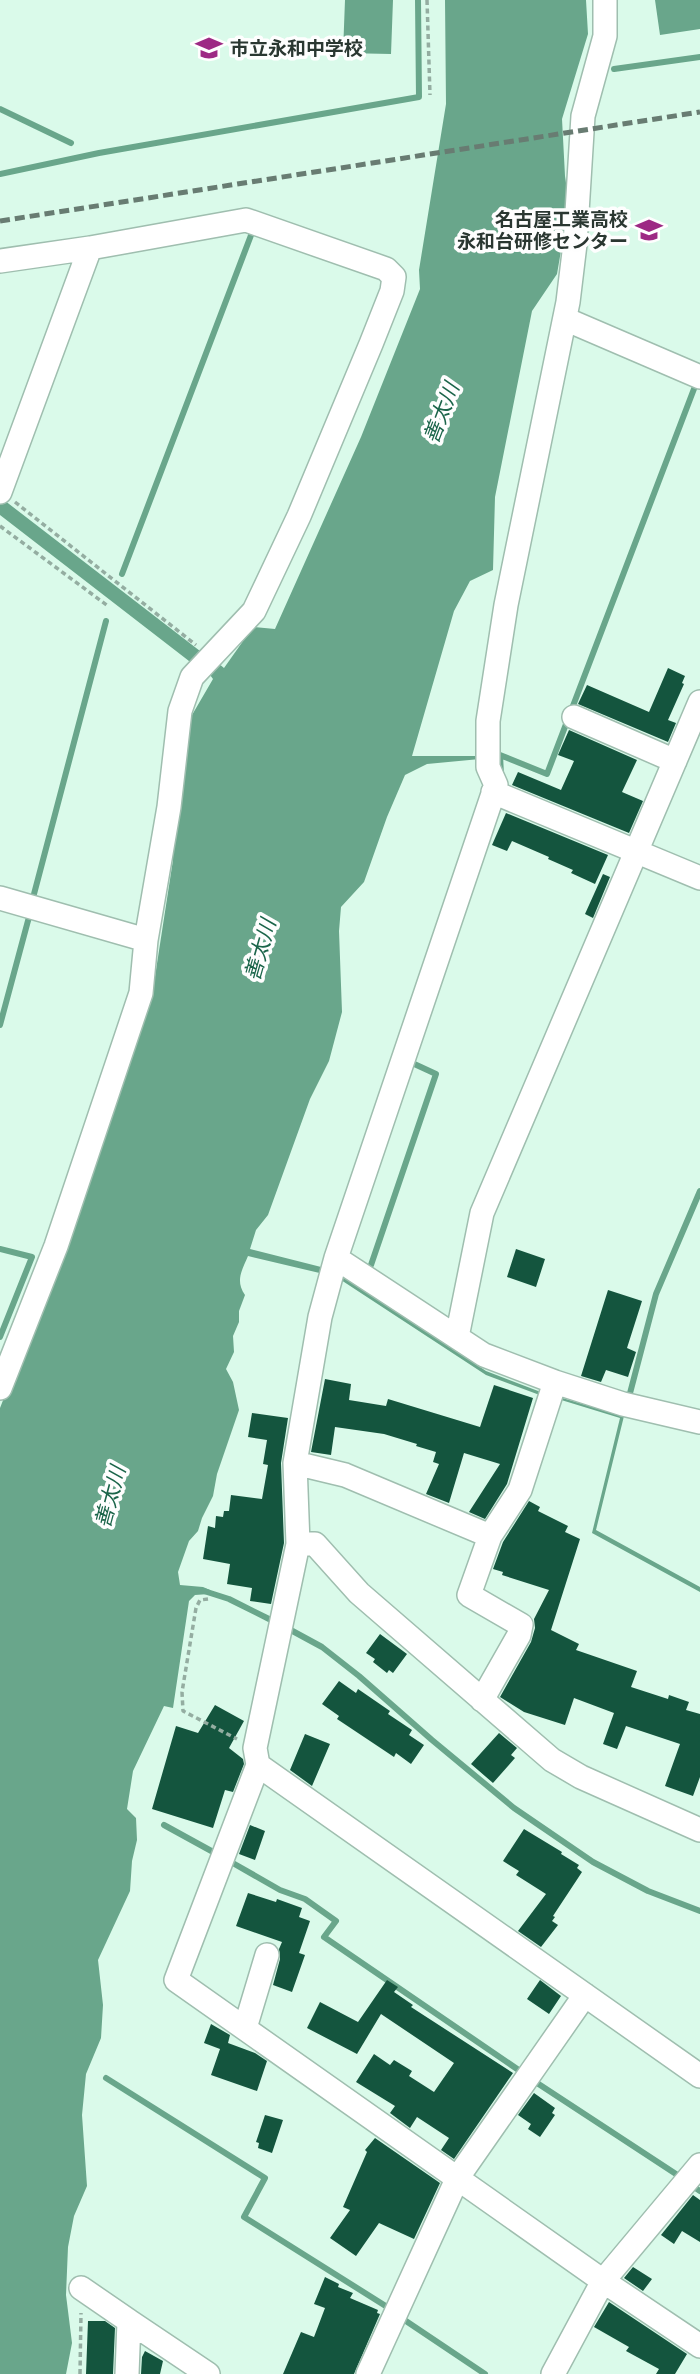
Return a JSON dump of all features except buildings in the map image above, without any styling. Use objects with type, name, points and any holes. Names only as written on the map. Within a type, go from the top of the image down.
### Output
[{"type":"street","points":[[605,0],[605,36],[583,116],[575,244],[565,319],[506,605],[490,708],[488,767],[496,785],[336,1258],[320,1317],[295,1463],[298,1544],[257,1756],[176,1980],[603,2281],[700,2346]]},
{"type":"street","points":[[0,261],[246,220],[386,269],[394,277],[392,291],[299,516],[254,611],[192,677],[180,711],[169,807],[146,940],[141,993],[56,1246],[0,1388]]},
{"type":"street","points":[[0,491],[90,248]]},
{"type":"street","points":[[565,319],[700,377]]},
{"type":"street","points":[[457,1337],[482,1213],[700,702]]},
{"type":"street","points":[[574,717],[675,761]]},
{"type":"street","points":[[493,792],[700,878]]},
{"type":"street","points":[[0,898],[146,940]]},
{"type":"street","points":[[336,1258],[484,1355],[623,1404],[700,1422]]},
{"type":"street","points":[[482,1700],[519,1636],[521,1625],[469,1595],[490,1536],[520,1490],[555,1382]]},
{"type":"street","points":[[295,1463],[345,1475],[490,1536]]},
{"type":"street","points":[[298,1544],[315,1544],[359,1593],[552,1760],[581,1777],[700,1830]]},
{"type":"street","points":[[257,1756],[700,2076]]},
{"type":"street","points":[[245,2028],[267,1955]]},
{"type":"street","points":[[368,2374],[458,2177],[585,1995]]},
{"type":"street","points":[[553,2374],[603,2281],[700,2165]]},
{"type":"street","points":[[81,2288],[208,2374]]},
{"type":"street","points":[[127,2374],[129,2321]]},
{"type":"path","points":[[427,0],[430,94]]},
{"type":"path","points":[[0,491],[205,663]]},
{"type":"path","points":[[0,526],[108,607]]},
{"type":"path","points":[[208,1599],[200,1600],[196,1608],[182,1692],[183,1711],[257,1756]]},
{"type":"path","points":[[80,2374],[81,2288]]},
{"type":"water","points":[[345,0],[393,0],[391,54],[343,53]]},
{"type":"water","name":"善太川","points":[[445,0],[586,0],[588,34],[562,119],[569,204],[557,274],[532,311],[495,497],[493,570],[470,581],[454,611],[412,756],[479,756],[480,759],[427,764],[405,775],[364,882],[341,907],[339,931],[342,1012],[329,1061],[310,1099],[268,1215],[256,1230],[250,1249],[329,1269],[328,1275],[248,1256],[242,1271],[240,1285],[245,1295],[233,1336],[234,1352],[226,1369],[233,1382],[239,1410],[217,1474],[213,1496],[198,1531],[189,1541],[178,1572],[180,1585],[210,1590],[209,1594],[195,1595],[189,1601],[173,1708],[164,1706],[133,1771],[127,1809],[136,1818],[137,1840],[130,1891],[98,1960],[103,2005],[101,2038],[86,2074],[82,2115],[87,2186],[74,2216],[68,2247],[66,2295],[72,2343],[66,2374],[0,2374],[0,1408],[69,1234],[154,983],[173,860],[171,817],[180,794],[192,715],[213,679],[205,668],[189,661],[0,515],[0,497],[200,651],[215,666],[218,663],[224,668],[253,627],[275,629],[361,437],[420,289],[419,270],[446,104]]},
{"type":"water","points":[[655,0],[700,0],[700,29],[660,35]]},
{"type":"water","points":[[343,1275],[486,1371],[546,1394],[545,1397],[486,1375],[341,1280]]},
{"type":"water","points":[[559,1397],[624,1416],[596,1530],[700,1587],[700,1592],[592,1533],[620,1418],[558,1399]]},
{"type":"waterway","points":[[0,174],[99,153],[419,97],[418,0]]},
{"type":"waterway","points":[[614,69],[700,57]]},
{"type":"waterway","points":[[0,109],[71,143]]},
{"type":"waterway","points":[[122,574],[253,230]]},
{"type":"waterway","points":[[501,775],[500,755],[547,774],[697,381]]},
{"type":"waterway","points":[[34,894],[106,621]]},
{"type":"waterway","points":[[0,1025],[29,917]]},
{"type":"waterway","points":[[371,1265],[436,1074],[410,1060]]},
{"type":"waterway","points":[[629,1397],[656,1294],[700,1191]]},
{"type":"waterway","points":[[0,1249],[32,1257],[0,1337]]},
{"type":"waterway","points":[[204,1591],[229,1599],[273,1621]]},
{"type":"waterway","points":[[287,1628],[322,1647],[359,1676],[514,1808],[593,1862],[648,1891],[700,1911]]},
{"type":"waterway","points":[[164,1825],[215,1853]]},
{"type":"waterway","points":[[231,1862],[280,1890],[305,1899],[336,1921],[324,1937],[523,2073]]},
{"type":"waterway","points":[[106,2078],[265,2178],[244,2217],[392,2310]]},
{"type":"waterway","points":[[534,2081],[679,2176]]},
{"type":"waterway","points":[[694,2187],[700,2191]]},
{"type":"waterway","points":[[400,2317],[485,2374]]},
{"type":"railway","points":[[0,221],[700,112]]},
{"type":"place","name":"市立永和中学校","points":[[209,48]]},
{"type":"place","name":"名古屋工業高校 永和台研修センター","points":[[649,230]]}]
